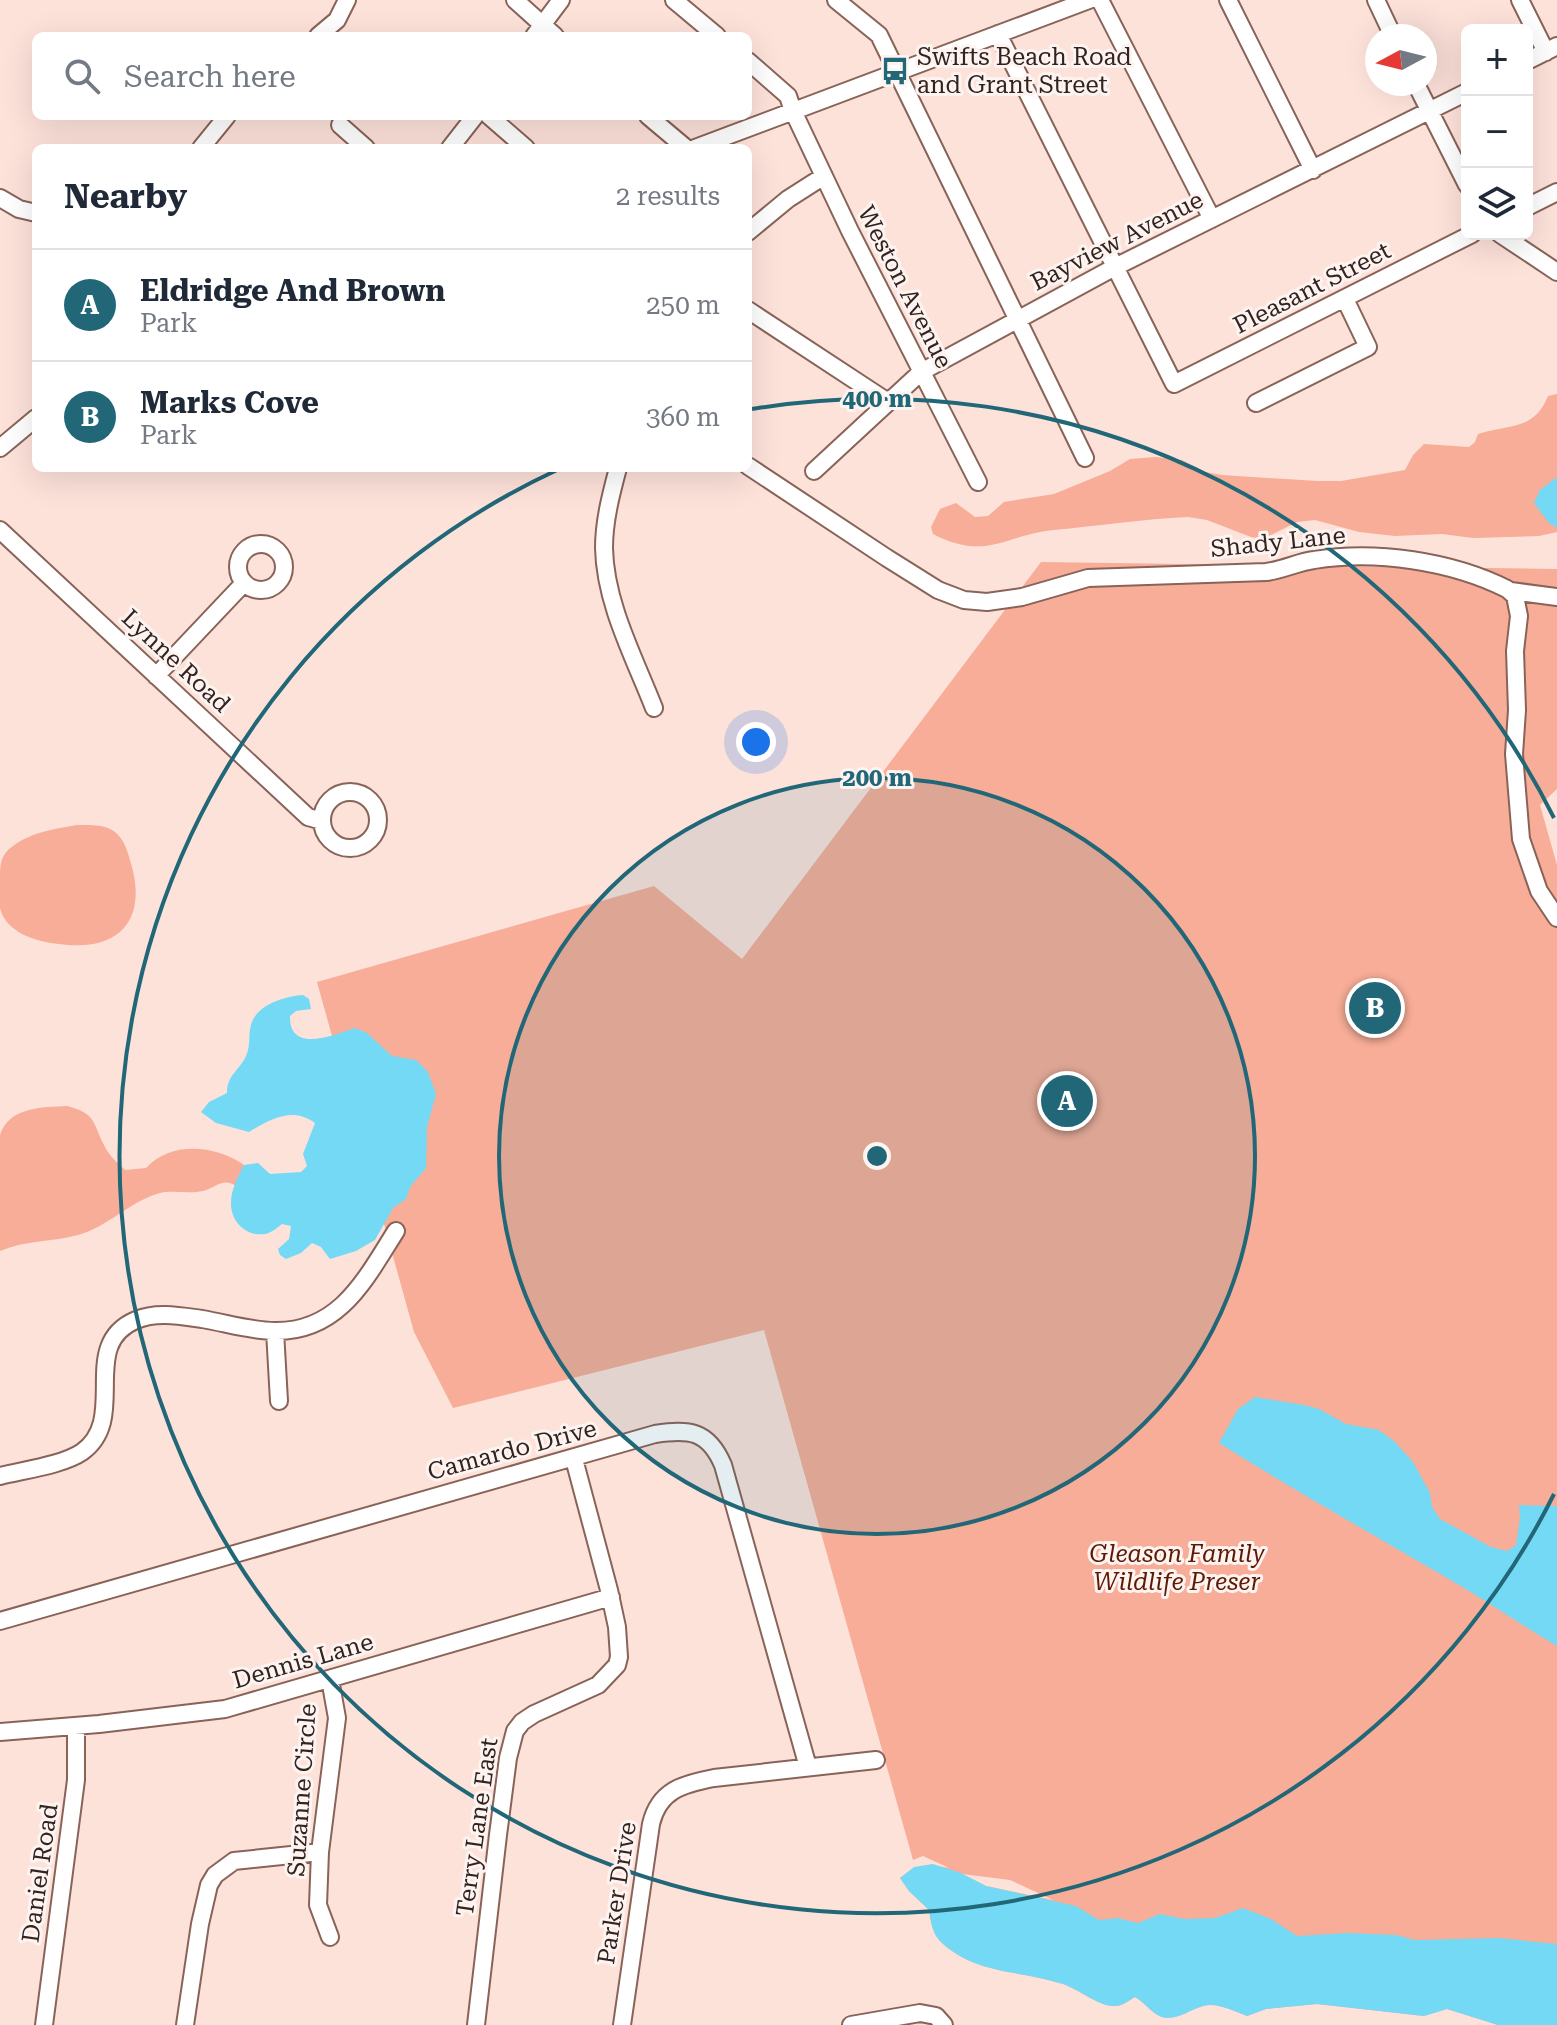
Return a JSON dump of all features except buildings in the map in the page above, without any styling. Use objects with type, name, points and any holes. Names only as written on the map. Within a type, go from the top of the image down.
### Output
[{"type":"street","points":[[323,32],[337,20],[347,0]]},
{"type":"street","points":[[515,0],[544,32],[561,0]]},
{"type":"street","points":[[674,0],[712,32]]},
{"type":"street","points":[[836,0],[879,35],[1085,458]]},
{"type":"street","points":[[706,144],[1089,0]]},
{"type":"street","points":[[1100,0],[1212,219]]},
{"type":"street","points":[[1228,0],[1313,170]]},
{"type":"street","points":[[1376,0],[1387,24]]},
{"type":"street","points":[[1520,0],[1551,49],[1533,58]]},
{"type":"street","points":[[998,34],[1115,267]]},
{"type":"street","name":"Weston Avenue","points":[[752,64],[788,96],[824,176],[978,482]]},
{"type":"street","name":"Bayview Avenue","points":[[814,471],[921,372],[1115,267],[1461,95]]},
{"type":"street","points":[[1422,96],[1461,173]]},
{"type":"street","points":[[204,144],[224,120]]},
{"type":"street","points":[[453,144],[472,120]]},
{"type":"street","points":[[494,120],[521,144]]},
{"type":"street","points":[[653,120],[681,144]]},
{"type":"street","points":[[340,125],[361,144]]},
{"type":"street","points":[[752,229],[788,199],[824,176]]},
{"type":"street","points":[[1533,204],[1557,192]]},
{"type":"street","points":[[0,198],[19,209],[32,212]]},
{"type":"street","name":"Pleasant Street","points":[[1115,267],[1174,384],[1461,240]]},
{"type":"street","points":[[1509,240],[1557,272]]},
{"type":"street","points":[[1256,403],[1368,347],[1345,299]]},
{"type":"street","points":[[752,313],[888,402]]},
{"type":"street","points":[[0,448],[32,421]]},
{"type":"street","name":"Shady Lane","points":[[752,469],[938,590],[964,600],[987,602],[1022,597],[1088,578],[1266,572],[1287,569],[1310,560],[1333,558],[1405,559],[1434,564],[1493,582],[1511,591],[1557,597]]},
{"type":"street","points":[[617,472],[605,534],[606,567],[618,618],[654,708]]},
{"type":"street","name":"Lynne Road","points":[[0,530],[308,817],[322,821]]},
{"type":"street","points":[[156,676],[244,583]]},
{"type":"street","points":[[1511,591],[1519,616],[1515,651],[1517,710],[1514,754],[1521,839],[1539,891],[1557,918]]},
{"type":"street","points":[[0,1476],[69,1459],[91,1445],[104,1416],[104,1363],[108,1346],[114,1336],[133,1320],[146,1316],[181,1316],[275,1331],[314,1323],[337,1312],[359,1289],[396,1231]]},
{"type":"street","points":[[275,1331],[279,1401]]},
{"type":"street","name":"Camardo Drive","points":[[0,1621],[655,1434],[681,1431],[702,1437],[717,1450],[808,1767]]},
{"type":"street","name":"Terry Lane East","points":[[476,2025],[508,1758],[515,1731],[534,1714],[598,1685],[617,1665],[620,1647],[611,1597],[574,1459]]},
{"type":"street","name":"Dennis Lane","points":[[0,1732],[76,1727],[225,1709],[611,1597]]},
{"type":"street","name":"Suzanne Circle","points":[[330,1679],[337,1718],[320,1852],[318,1905],[330,1937]]},
{"type":"street","name":"Daniel Road","points":[[44,2025],[76,1780],[76,1727]]},
{"type":"street","name":"Parker Drive","points":[[622,2025],[655,1808],[671,1792],[695,1781],[876,1760]]},
{"type":"street","points":[[185,2025],[200,1924],[209,1885],[215,1875],[234,1861],[320,1852]]},
{"type":"street","points":[[851,2025],[886,2022],[928,2013],[944,2025]]},
{"type":"green space","points":[[1557,394],[1557,532],[1539,536],[1395,536],[1359,532],[1315,520],[1297,522],[1263,539],[1207,520],[1188,517],[1053,530],[994,544],[967,546],[933,534],[931,527],[940,509],[956,503],[975,517],[988,516],[1004,502],[1054,494],[1110,471],[1130,459],[1156,457],[1182,460],[1205,472],[1222,475],[1317,481],[1341,481],[1405,470],[1424,444],[1469,447],[1478,434],[1528,421],[1536,415],[1548,396]]},
{"type":"green space","name":"Gleason Family Wildlife Preser","points":[[1041,562],[1557,569],[1557,789],[1540,805],[1557,865],[1557,2025],[1498,2025],[1447,2009],[1424,2016],[1317,2004],[1266,2009],[1247,2016],[1208,2005],[1167,2018],[1158,2015],[1135,1997],[1119,2006],[1107,2005],[1063,1984],[970,1961],[939,1939],[932,1928],[929,1910],[900,1878],[923,1866],[949,1868],[923,1856],[913,1860],[764,1330],[453,1408],[414,1332],[317,982],[654,886],[742,959]],"holes":[[[962,1874],[1010,1880],[1053,1900],[986,1886]]]},
{"type":"green space","points":[[77,825],[108,828],[123,842],[135,887],[135,904],[130,919],[111,938],[96,943],[59,944],[24,935],[9,924],[0,908],[0,868],[4,856],[28,837]]},
{"type":"green space","points":[[67,1106],[89,1116],[108,1152],[125,1170],[146,1168],[156,1159],[180,1150],[207,1150],[244,1165],[236,1186],[223,1183],[203,1191],[160,1193],[89,1231],[0,1251],[0,1135],[4,1126],[28,1110]]},
{"type":"water","points":[[1557,477],[1557,528],[1549,523],[1534,503],[1540,490]]},
{"type":"water","points":[[303,995],[309,999],[311,1009],[296,1011],[290,1016],[297,1035],[314,1039],[355,1028],[367,1033],[392,1056],[416,1060],[428,1072],[436,1094],[427,1127],[426,1168],[410,1187],[406,1199],[393,1208],[375,1240],[356,1251],[330,1259],[321,1247],[312,1243],[301,1253],[286,1259],[278,1249],[289,1239],[291,1226],[282,1224],[267,1233],[252,1233],[240,1226],[231,1209],[231,1197],[244,1165],[258,1163],[270,1174],[301,1172],[307,1166],[303,1154],[315,1123],[298,1115],[282,1116],[249,1132],[216,1123],[201,1112],[209,1102],[227,1093],[231,1077],[246,1056],[251,1025],[259,1012],[280,1000]]},
{"type":"water","points":[[1255,1397],[1304,1405],[1319,1409],[1346,1424],[1379,1430],[1413,1462],[1440,1519],[1491,1547],[1507,1551],[1516,1545],[1519,1505],[1557,1506],[1557,1646],[1457,1583],[1219,1443],[1238,1409]]},
{"type":"water","points":[[933,1864],[961,1873],[986,1886],[1076,1906],[1099,1920],[1118,1918],[1138,1923],[1160,1914],[1184,1919],[1215,1918],[1243,1908],[1271,1919],[1297,1936],[1347,1933],[1396,1935],[1415,1940],[1498,1938],[1557,1944],[1557,2025],[1498,2025],[1447,2009],[1424,2016],[1317,2004],[1266,2009],[1247,2016],[1208,2005],[1167,2018],[1158,2015],[1135,1997],[1119,2006],[1107,2005],[1063,1984],[970,1961],[942,1943],[934,1932],[929,1910],[900,1878],[914,1867]]},
{"type":"place","name":"Swifts Beach Road and Grant Street","points":[[895,71]]},
{"type":"place","name":"Marks Cove","points":[[1375,1008]]},
{"type":"place","name":"Eldridge And Brown","points":[[1067,1101]]}]
